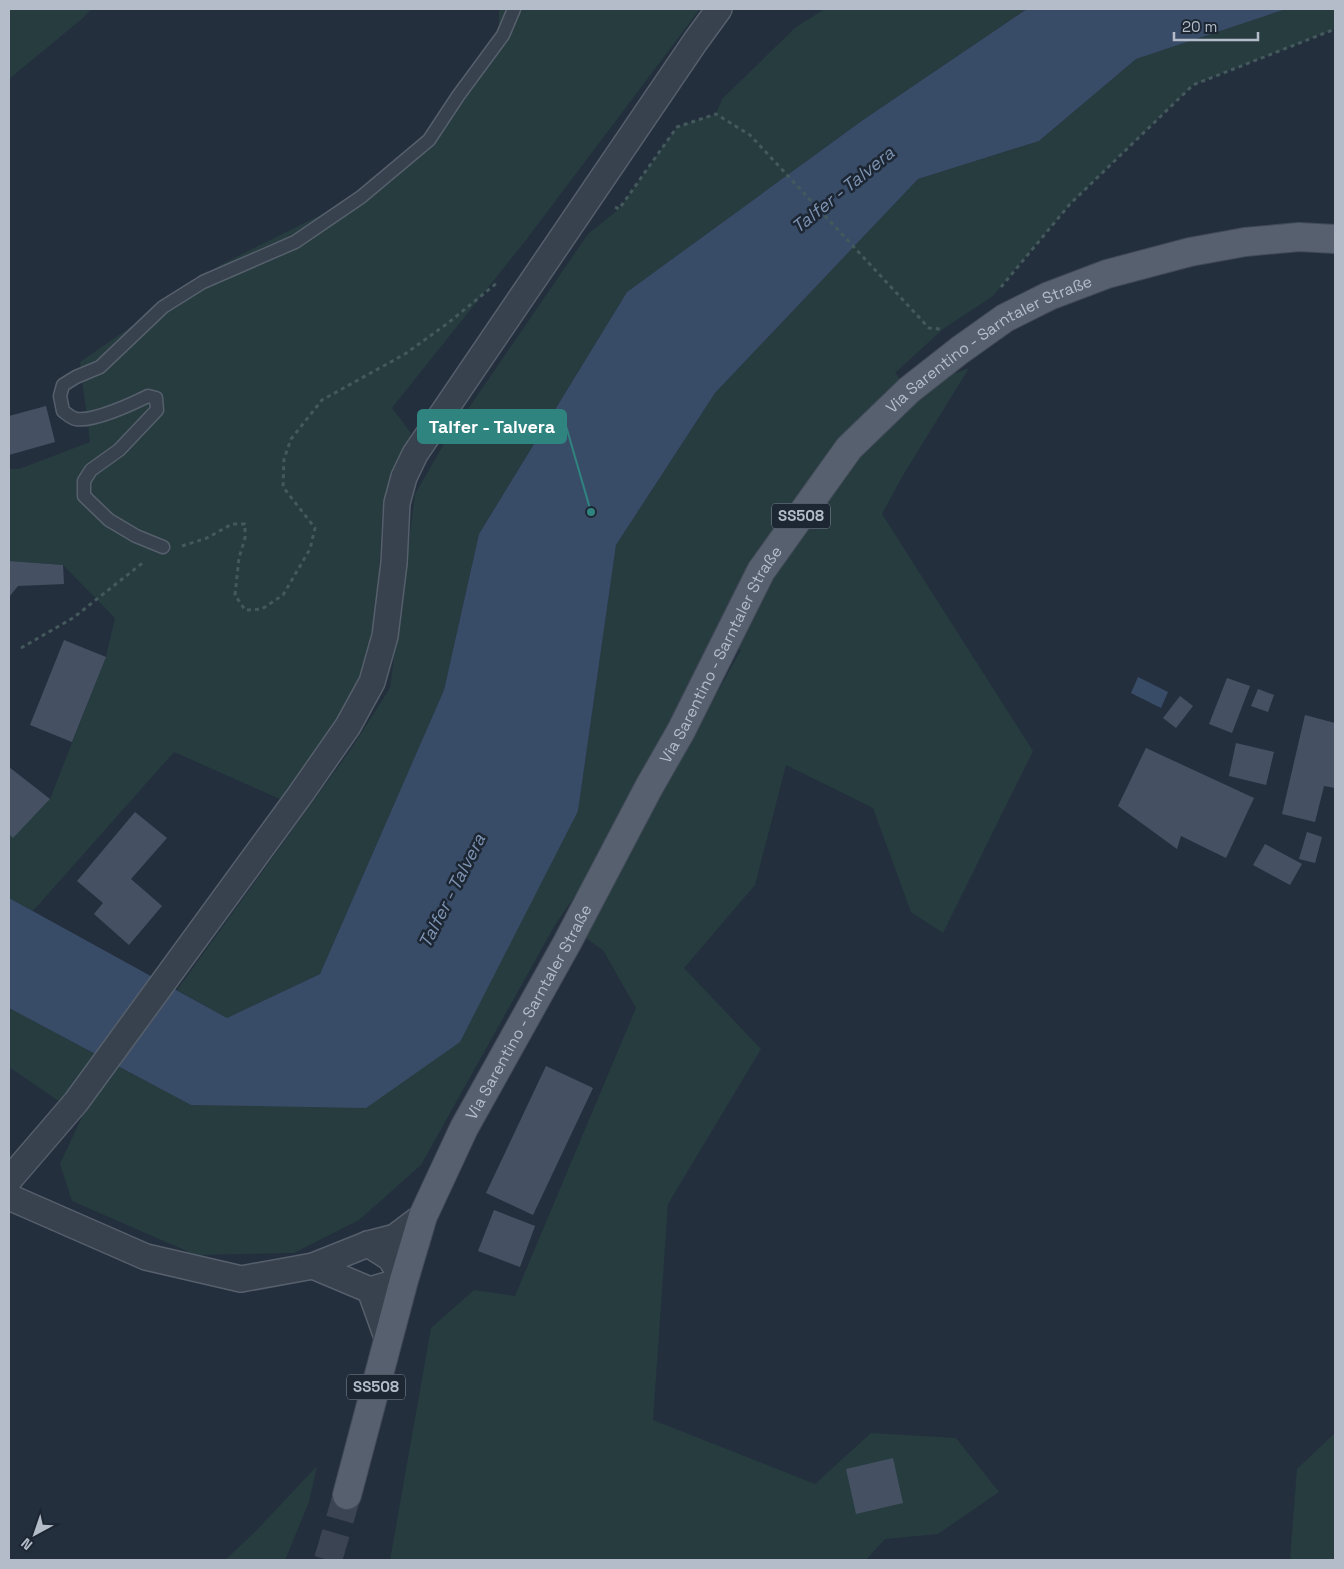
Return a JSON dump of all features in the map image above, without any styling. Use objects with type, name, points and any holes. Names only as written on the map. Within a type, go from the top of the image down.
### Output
[{"type":"main road","name":"Via Sarentino - Sarntaler Straße","points":[[404,1280],[423,1216],[464,1128],[567,943],[648,787],[680,731],[761,572],[849,448],[910,390],[960,350],[1005,318],[1049,296],[1107,274],[1190,252],[1246,242],[1298,238],[1335,239]]},
{"type":"main road","name":"SS508","points":[[347,1495],[404,1280]]},
{"type":"street","points":[[9,1180],[76,1102],[300,795],[348,726],[372,682],[385,636],[394,564],[397,503],[414,454],[695,42],[720,9]]},
{"type":"street","points":[[9,1197],[146,1257],[240,1279],[313,1266],[368,1244],[395,1237],[423,1216]]},
{"type":"street","points":[[313,1266],[370,1290],[404,1280],[390,1258],[368,1244]]},
{"type":"street","points":[[370,1290],[388,1340]]},
{"type":"lane","points":[[163,547],[136,536],[109,520],[84,496],[84,482],[91,470],[119,450],[157,410],[156,398],[148,396],[88,420],[74,419],[63,411],[60,396],[63,385],[76,377],[100,368],[163,307],[203,282],[295,242],[361,197],[429,140],[503,34],[514,9]]},
{"type":"path","points":[[1000,289],[1070,204],[1193,85],[1335,29]]},
{"type":"path","points":[[593,193],[619,209],[677,127],[716,114],[750,135],[929,328],[943,329]]},
{"type":"path","points":[[21,648],[73,618],[163,547],[183,546],[208,538],[232,524],[245,524],[245,538],[239,558],[235,595],[245,610],[262,609],[283,595],[310,549],[315,528],[283,487],[284,459],[291,439],[322,400],[404,354],[448,322],[500,280]]},
{"type":"green space","points":[[9,9],[91,9],[84,17],[9,79]]},
{"type":"green space","points":[[499,9],[700,9],[526,240],[392,408],[411,433],[382,514],[376,636],[357,689],[282,800],[174,752],[33,911],[9,898],[9,834],[13,837],[50,799],[106,657],[115,618],[63,565],[9,561],[9,469],[19,469],[90,442],[80,362],[220,265],[369,191],[462,93],[499,40]]},
{"type":"green space","points":[[825,9],[1027,9],[863,120],[627,292],[479,534],[444,690],[320,974],[227,1018],[177,990],[351,749],[390,688],[415,494],[444,444],[588,234],[619,209],[677,127],[716,114],[722,99],[796,27]]},
{"type":"green space","points":[[1286,9],[1335,9],[1335,29],[1193,85],[1070,204],[993,296],[943,329],[895,373],[910,390],[969,368],[902,477],[882,514],[1033,751],[943,933],[911,912],[873,808],[786,765],[755,885],[684,968],[761,1049],[668,1204],[653,1420],[815,1484],[871,1433],[956,1438],[999,1492],[938,1534],[885,1539],[866,1560],[390,1560],[431,1328],[474,1290],[515,1296],[636,1008],[603,950],[581,935],[741,650],[723,646],[649,787],[555,925],[421,1165],[359,1220],[294,1253],[196,1255],[72,1201],[60,1164],[82,1117],[9,1067],[9,1008],[191,1105],[578,811],[616,545],[715,393],[918,179],[1039,141],[1136,59]]},
{"type":"green space","points":[[1335,1433],[1335,1560],[1290,1560],[1297,1469]]},
{"type":"green space","points":[[317,1466],[309,1502],[285,1560],[225,1560],[254,1533]]},
{"type":"water","points":[[1027,9],[1286,9],[1136,59],[1039,141],[918,179],[715,393],[616,545],[578,811],[460,1042],[366,1108],[191,1105],[9,1008],[9,898],[227,1018],[320,974],[444,690],[479,534],[627,292],[863,120]]},
{"type":"water","points":[[1138,677],[1168,692],[1161,708],[1131,693]]},
{"type":"building","points":[[46,406],[55,442],[9,455],[9,416]]},
{"type":"building","points":[[9,561],[63,565],[64,584],[18,586],[9,597]]},
{"type":"building","points":[[64,640],[106,657],[72,742],[30,725]]},
{"type":"building","points":[[1227,678],[1250,686],[1232,733],[1209,724]]},
{"type":"building","points":[[1258,689],[1274,695],[1268,712],[1251,706]]},
{"type":"building","points":[[1180,696],[1193,706],[1176,728],[1163,718]]},
{"type":"building","points":[[1305,715],[1335,723],[1335,788],[1324,786],[1315,822],[1282,814]]},
{"type":"building","points":[[1236,743],[1274,752],[1266,785],[1229,776]]},
{"type":"building","points":[[1146,748],[1254,798],[1226,858],[1181,836],[1177,849],[1118,806]]},
{"type":"building","points":[[9,767],[50,799],[13,838],[9,834]]},
{"type":"building","points":[[135,812],[167,838],[131,879],[162,906],[129,945],[94,914],[103,903],[77,881]]},
{"type":"building","points":[[1307,832],[1322,837],[1315,863],[1299,859]]},
{"type":"building","points":[[1265,844],[1302,864],[1290,885],[1253,865]]},
{"type":"building","points":[[546,1066],[593,1088],[533,1215],[486,1193]]},
{"type":"building","points":[[494,1210],[535,1226],[520,1267],[478,1251]]},
{"type":"building","points":[[893,1458],[903,1503],[856,1514],[846,1469]]},
{"type":"tunnel","points":[[328,1560],[347,1495]]},
{"type":"place","name":"Talfer - Talvera","points":[[591,512]]}]
